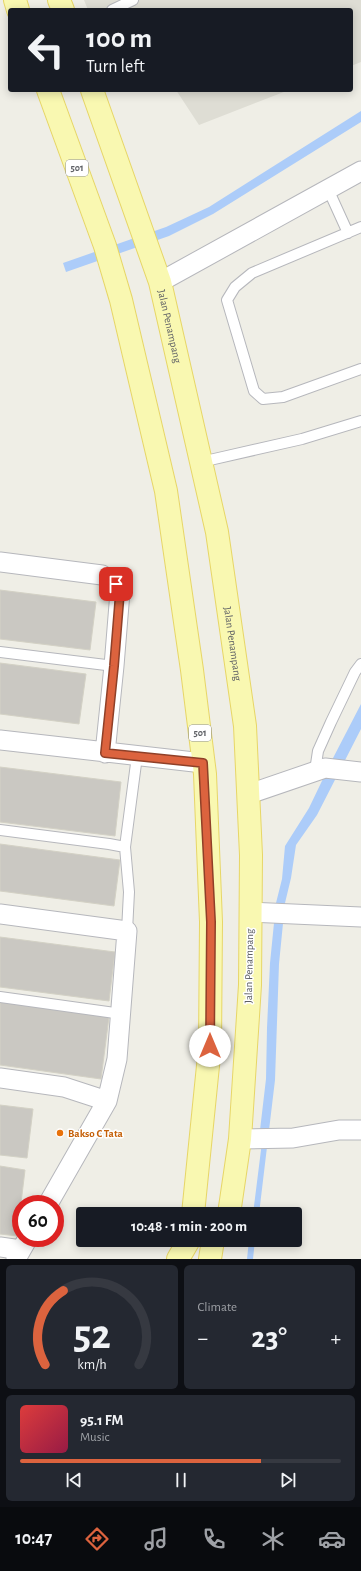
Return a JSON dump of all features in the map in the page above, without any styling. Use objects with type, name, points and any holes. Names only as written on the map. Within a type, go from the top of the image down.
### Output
[{"type":"main road","name":"501","points":[[49,92],[107,253],[121,300],[166,491],[192,670],[203,763],[211,922],[210,1046],[194,1207]]},
{"type":"main road","name":"Jalan Penampang","points":[[93,92],[160,282],[218,532],[246,726],[251,855],[250,1139],[231,1204]]},
{"type":"main road","points":[[221,1207],[231,1204]]},
{"type":"main road","points":[[178,1259],[185,1247]]},
{"type":"main road","points":[[187,1259],[188,1247]]},
{"type":"main road","points":[[210,1259],[212,1247]]},
{"type":"main road","points":[[223,1259],[225,1247]]},
{"type":"street","points":[[160,282],[361,170]]},
{"type":"street","points":[[0,562],[102,575],[116,584],[120,592],[105,753]]},
{"type":"street","points":[[0,740],[203,763]]},
{"type":"street","points":[[249,794],[320,770],[353,771]]},
{"type":"street","points":[[251,912],[361,917]]},
{"type":"street","points":[[0,914],[128,931],[117,1060],[107,1101],[53,1195]]},
{"type":"street","points":[[0,1078],[64,1087],[107,1101]]},
{"type":"street","points":[[250,1139],[293,1138],[339,1130],[361,1130]]},
{"type":"street","points":[[0,1246],[22,1249]]},
{"type":"lane","points":[[116,8],[133,0]]},
{"type":"lane","points":[[328,189],[348,233]]},
{"type":"lane","points":[[361,227],[252,273],[235,286],[227,300],[254,391],[263,398],[283,397],[361,369]]},
{"type":"lane","points":[[201,462],[302,439],[361,421]]},
{"type":"lane","points":[[0,652],[114,666]]},
{"type":"lane","points":[[320,770],[318,752],[355,672],[361,664]]},
{"type":"lane","points":[[128,931],[129,892],[125,848],[137,756]]},
{"type":"lane","points":[[0,830],[110,844],[125,848]]},
{"type":"lane","points":[[0,998],[122,1014]]},
{"type":"shaded area","points":[[84,0],[361,0],[361,62],[353,65],[353,8],[87,8]]},
{"type":"shaded area","points":[[177,92],[284,92],[199,125]]},
{"type":"water","points":[[361,111],[361,122],[213,214],[169,236],[66,272],[63,263],[166,227],[209,207]]},
{"type":"water","points":[[361,704],[361,729],[317,815],[296,845],[291,878],[285,903],[279,964],[275,1080],[260,1207],[254,1207],[261,1150],[260,1130],[266,1079],[270,963],[276,903],[282,879],[285,846],[309,808]]},
{"type":"water","points":[[248,1247],[254,1247],[253,1259],[247,1259]]},
{"type":"building","points":[[0,590],[96,602],[90,650],[0,639]]},
{"type":"building","points":[[0,663],[86,674],[79,724],[0,714]]},
{"type":"building","points":[[0,767],[121,782],[115,836],[0,822]]},
{"type":"building","points":[[0,844],[120,860],[114,906],[0,891]]},
{"type":"building","points":[[0,937],[115,952],[109,1001],[0,987]]},
{"type":"building","points":[[0,1001],[109,1017],[101,1079],[0,1065]]},
{"type":"building","points":[[0,1105],[33,1109],[27,1158],[0,1155]]},
{"type":"building","points":[[0,1166],[25,1170],[22,1195],[12,1195],[12,1235],[0,1234]]},
{"type":"place","name":"Bakso C Tata","points":[[60,1133]]},
{"type":"route","points":[[116,584],[120,592],[105,753],[203,763],[205,774],[211,922],[210,1046]]}]
